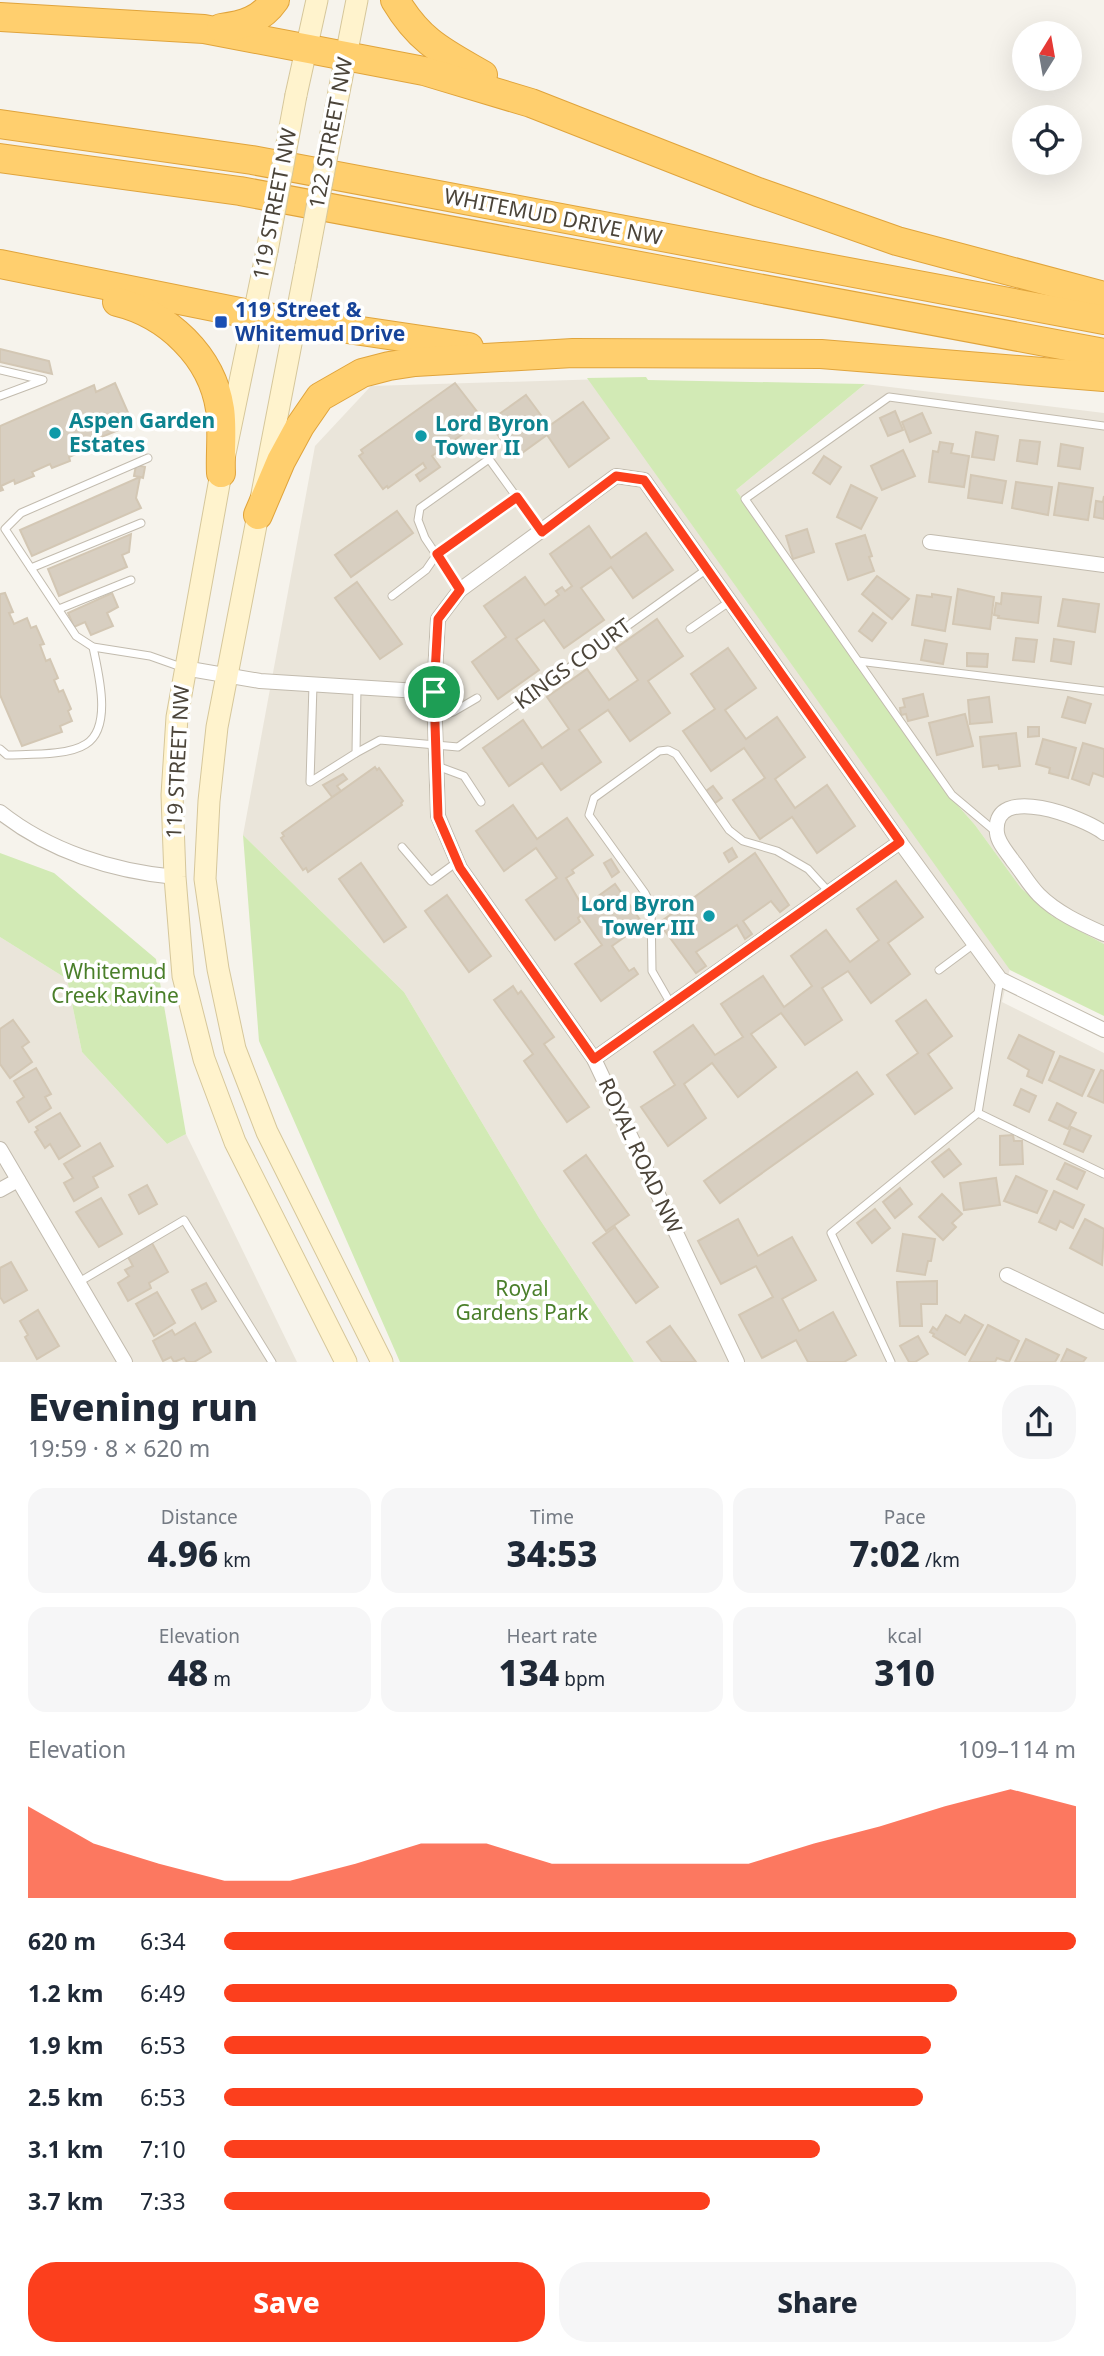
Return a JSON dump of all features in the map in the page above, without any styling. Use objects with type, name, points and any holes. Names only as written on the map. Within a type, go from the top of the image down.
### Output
[{"type":"highway","points":[[204,29],[248,23],[264,13],[275,0]]},
{"type":"highway","points":[[395,0],[414,26],[441,52],[531,103]]},
{"type":"highway","points":[[0,17],[204,29],[424,71],[531,103],[758,192],[897,241],[1104,296]]},
{"type":"highway","name":"WHITEMUD DRIVE NW","points":[[0,124],[252,160],[1104,320]]},
{"type":"highway","name":"WHITEMUD DRIVE NW","points":[[0,158],[240,191],[1104,353]]},
{"type":"highway","points":[[0,265],[254,315],[470,347],[573,354]]},
{"type":"highway","points":[[0,265],[141,310],[156,317],[182,338],[198,356],[215,391],[220,410],[221,474]]},
{"type":"highway","points":[[258,515],[281,461],[320,397],[362,373],[415,362],[573,354],[821,354],[1104,377]]},
{"type":"main road","name":"122 STREET NW","points":[[296,95],[317,0]]},
{"type":"main road","name":"122 STREET NW","points":[[306,266],[357,0]]},
{"type":"main road","name":"119 STREET NW","points":[[296,95],[184,668],[177,717],[172,795],[175,877],[183,976],[204,1059],[235,1142],[346,1362]]},
{"type":"main road","name":"119 STREET NW","points":[[306,266],[217,727],[205,879],[218,969],[235,1049],[267,1132],[382,1362]]},
{"type":"street","name":"ROYAL ROAD NW","points":[[737,1362],[594,1059],[457,862],[438,817],[434,692],[438,619],[460,590],[616,476],[644,480],[1000,979]]},
{"type":"street","points":[[930,542],[1104,565]]},
{"type":"street","points":[[184,668],[260,681],[434,692]]},
{"type":"street","points":[[1104,833],[1066,814],[1030,806],[1015,806],[1003,813],[997,825],[997,833],[1004,849],[1040,896],[1068,916],[1104,934]]},
{"type":"street","points":[[0,812],[16,825],[61,849],[142,873],[175,877]]},
{"type":"street","points":[[594,1059],[900,842]]},
{"type":"street","points":[[1000,979],[1104,1030]]},
{"type":"street","points":[[0,1149],[125,1362]]},
{"type":"street","points":[[0,1189],[18,1180]]},
{"type":"street","points":[[1007,1275],[1104,1322]]},
{"type":"lane","points":[[0,370],[43,380],[0,396]]},
{"type":"lane","points":[[997,833],[952,794],[745,499],[889,397],[1104,426]]},
{"type":"lane","points":[[148,458],[22,513],[2,528],[76,636],[93,647],[150,656],[184,668]]},
{"type":"lane","points":[[460,590],[425,538],[418,520],[420,508],[489,459],[542,532]]},
{"type":"lane","points":[[392,596],[426,569],[437,554],[517,497]]},
{"type":"lane","points":[[31,568],[141,523]]},
{"type":"lane","name":"KINGS COURT","points":[[313,685],[310,782],[380,740],[458,747],[707,569]]},
{"type":"lane","points":[[59,609],[131,580]]},
{"type":"lane","points":[[690,629],[730,601]]},
{"type":"lane","points":[[0,749],[7,755],[61,752],[86,745],[96,734],[103,702],[93,647]]},
{"type":"lane","points":[[858,661],[1104,691]]},
{"type":"lane","points":[[356,753],[357,687]]},
{"type":"lane","points":[[435,718],[453,712],[477,698]]},
{"type":"lane","points":[[671,1005],[652,971],[651,905],[589,815],[594,798],[659,751],[668,750],[676,754],[729,830],[743,841],[777,851],[808,869],[829,892]]},
{"type":"lane","points":[[436,766],[464,776],[481,802]]},
{"type":"lane","points":[[402,847],[431,881],[457,862]]},
{"type":"lane","points":[[939,970],[974,943]]},
{"type":"lane","points":[[891,1362],[831,1233],[978,1113],[1000,979]]},
{"type":"lane","points":[[978,1113],[1104,1174]]},
{"type":"lane","points":[[78,1283],[184,1220],[272,1362]]},
{"type":"shaded area","points":[[605,379],[1010,968],[1002,1002],[1104,1053],[1104,1362],[634,1362],[539,1218],[404,992],[243,835],[315,446],[371,386]]},
{"type":"shaded area","points":[[865,384],[1104,413],[1104,944],[1052,916],[1021,888],[975,825],[946,792],[858,661],[736,490]]},
{"type":"shaded area","points":[[0,937],[67,979],[82,1052],[167,1144],[186,1134],[297,1362],[0,1362]]},
{"type":"green space","points":[[646,377],[648,380],[865,384],[736,490],[858,661],[946,792],[975,825],[1021,888],[1052,916],[1104,944],[1104,1016],[1010,970],[587,378]]},
{"type":"green space","name":"Royal Gardens Park","points":[[243,835],[404,992],[539,1218],[634,1362],[400,1362],[259,1041]]},
{"type":"green space","name":"Whitemud Creek Ravine","points":[[0,853],[54,873],[156,959],[186,1134],[167,1144],[82,1052],[67,979],[0,937]]},
{"type":"building","points":[[0,349],[49,361],[52,374],[0,362]]},
{"type":"building","name":"Aspen Garden Estates","points":[[115,383],[133,424],[92,441],[94,446],[69,457],[70,461],[52,468],[50,464],[32,472],[34,476],[15,484],[14,480],[1,486],[3,490],[0,491],[0,426],[94,385],[96,392]]},
{"type":"building","name":"Lord Byron Tower II","points":[[455,383],[482,418],[479,419],[481,421],[432,456],[440,467],[420,481],[416,475],[426,468],[423,463],[383,489],[359,456],[363,453],[361,450]]},
{"type":"building","points":[[526,395],[549,426],[583,402],[609,438],[569,467],[547,435],[515,458],[488,422]]},
{"type":"building","points":[[895,411],[903,430],[888,436],[880,418]]},
{"type":"building","points":[[922,413],[931,433],[910,442],[902,422]]},
{"type":"building","points":[[976,432],[998,436],[994,460],[972,457]]},
{"type":"building","points":[[1020,440],[1040,442],[1037,464],[1017,461]]},
{"type":"building","points":[[940,442],[953,444],[951,453],[969,456],[964,487],[929,482],[933,451],[938,452]]},
{"type":"building","points":[[1061,444],[1083,448],[1080,469],[1058,466]]},
{"type":"building","points":[[903,450],[915,476],[882,490],[871,466]]},
{"type":"building","points":[[824,456],[841,467],[830,484],[813,473]]},
{"type":"building","points":[[136,465],[145,467],[143,478],[134,476]]},
{"type":"building","points":[[971,475],[1006,481],[1002,503],[968,498]]},
{"type":"building","points":[[140,477],[136,498],[141,508],[32,556],[20,530]]},
{"type":"building","points":[[1016,482],[1052,487],[1048,515],[1012,508]]},
{"type":"building","points":[[1059,483],[1093,488],[1088,520],[1054,515]]},
{"type":"building","points":[[851,485],[877,498],[861,529],[837,517]]},
{"type":"building","points":[[1104,496],[1104,519],[1094,517],[1096,501],[1103,502]]},
{"type":"building","points":[[397,511],[413,533],[351,577],[335,555]]},
{"type":"building","points":[[589,526],[611,558],[646,533],[673,570],[633,598],[611,567],[581,588],[604,620],[564,648],[544,620],[516,639],[539,670],[498,699],[472,662],[506,637],[484,606],[525,577],[545,605],[559,595],[556,591],[562,587],[565,591],[572,586],[550,554]]},
{"type":"building","points":[[807,529],[814,552],[793,559],[786,536]]},
{"type":"building","points":[[131,534],[129,552],[122,555],[127,567],[59,596],[48,569]]},
{"type":"building","points":[[865,535],[874,571],[848,580],[836,544]]},
{"type":"building","points":[[877,576],[909,599],[892,619],[862,594]]},
{"type":"building","points":[[357,582],[402,644],[380,659],[335,598]]},
{"type":"building","points":[[958,589],[994,597],[990,629],[953,624]]},
{"type":"building","points":[[5,593],[13,612],[9,613],[14,624],[27,618],[31,628],[36,626],[44,644],[40,645],[46,661],[50,659],[58,678],[54,680],[59,692],[63,690],[71,709],[68,711],[72,721],[60,726],[62,732],[22,746],[0,695],[0,594]]},
{"type":"building","points":[[112,593],[118,607],[107,613],[113,626],[91,635],[85,622],[74,627],[68,613]]},
{"type":"building","points":[[1002,593],[1041,597],[1038,623],[998,618],[999,616],[994,615],[996,603],[1001,604]]},
{"type":"building","points":[[932,594],[951,597],[945,631],[912,625],[917,595],[932,597]]},
{"type":"building","points":[[1063,599],[1099,604],[1095,632],[1058,626]]},
{"type":"building","points":[[873,613],[886,623],[872,641],[859,631]]},
{"type":"building","points":[[657,619],[683,656],[648,681],[670,713],[630,741],[608,710],[579,730],[601,762],[561,790],[542,763],[509,786],[483,748],[523,720],[542,748],[569,729],[547,697],[587,669],[609,700],[638,680],[616,648]]},
{"type":"building","points":[[1016,638],[1037,640],[1034,662],[1013,660]]},
{"type":"building","points":[[1054,639],[1074,642],[1071,664],[1051,661]]},
{"type":"building","points":[[925,640],[947,644],[943,664],[921,660]]},
{"type":"building","points":[[728,648],[756,688],[725,710],[746,739],[777,717],[805,757],[775,779],[795,808],[827,785],[855,826],[817,853],[792,817],[760,839],[733,800],[765,778],[744,748],[711,771],[683,731],[715,709],[691,674]]},
{"type":"building","points":[[967,653],[988,654],[987,667],[967,666]]},
{"type":"building","points":[[923,694],[928,716],[908,721],[906,714],[901,715],[900,708],[905,707],[903,699]]},
{"type":"building","points":[[989,697],[992,722],[970,724],[968,700]]},
{"type":"building","points":[[1068,697],[1091,704],[1085,723],[1062,717]]},
{"type":"building","points":[[965,714],[973,746],[937,755],[929,723]]},
{"type":"building","points":[[1028,727],[1039,727],[1039,736],[1028,737]]},
{"type":"building","points":[[1016,733],[1020,766],[999,769],[998,765],[983,767],[980,737]]},
{"type":"building","points":[[1043,739],[1076,748],[1068,778],[1049,773],[1050,768],[1036,764]]},
{"type":"building","points":[[1083,743],[1104,749],[1104,777],[1093,773],[1089,785],[1072,779]]},
{"type":"building","points":[[375,767],[377,770],[379,768],[403,801],[402,805],[308,872],[306,868],[303,870],[281,838],[284,836],[282,833]]},
{"type":"building","points":[[343,774],[347,779],[337,786],[341,791],[332,797],[323,785]]},
{"type":"building","points":[[713,786],[722,798],[715,803],[706,791]]},
{"type":"building","points":[[513,805],[537,839],[567,818],[593,855],[572,870],[574,873],[566,878],[583,907],[615,884],[643,924],[612,946],[629,971],[634,968],[638,974],[601,1001],[575,964],[602,945],[581,915],[578,918],[580,922],[555,940],[526,900],[557,878],[536,848],[504,871],[476,831]]},
{"type":"building","points":[[732,848],[737,857],[729,862],[724,853]]},
{"type":"building","name":"Lord Byron Tower III","points":[[755,853],[789,905],[780,912],[771,901],[743,921],[752,934],[745,939],[737,925],[696,952],[706,966],[696,973],[659,923]]},
{"type":"building","points":[[611,859],[619,872],[612,877],[604,863]]},
{"type":"building","points":[[361,863],[406,927],[384,942],[339,879]]},
{"type":"building","points":[[896,881],[923,917],[888,943],[910,974],[871,1003],[848,971],[822,988],[842,1020],[805,1045],[781,1013],[751,1034],[776,1067],[738,1097],[712,1063],[684,1084],[706,1118],[668,1146],[641,1107],[675,1085],[654,1052],[693,1025],[715,1055],[743,1037],[721,1004],[763,976],[784,1007],[812,986],[791,956],[826,930],[850,962],[879,940],[857,909]]},
{"type":"building","points":[[447,895],[491,956],[469,972],[425,911]]},
{"type":"building","points":[[513,986],[518,994],[521,991],[554,1037],[544,1044],[589,1107],[567,1122],[524,1061],[533,1054],[494,1000]]},
{"type":"building","points":[[926,1000],[952,1036],[928,1054],[952,1088],[915,1114],[887,1075],[918,1053],[896,1021]]},
{"type":"building","points":[[13,1020],[29,1042],[22,1047],[32,1062],[10,1078],[0,1064],[0,1029]]},
{"type":"building","points":[[1019,1035],[1054,1052],[1042,1083],[1027,1076],[1029,1070],[1008,1058]]},
{"type":"building","points":[[1060,1056],[1094,1070],[1082,1096],[1049,1080]]},
{"type":"building","points":[[36,1068],[51,1094],[45,1097],[51,1108],[29,1122],[17,1102],[24,1097],[14,1081]]},
{"type":"building","points":[[1101,1070],[1104,1071],[1104,1103],[1088,1096]]},
{"type":"building","points":[[857,1072],[873,1094],[720,1203],[704,1181]]},
{"type":"building","points":[[1021,1089],[1036,1096],[1029,1112],[1014,1105]]},
{"type":"building","points":[[1057,1103],[1076,1113],[1068,1129],[1049,1120]]},
{"type":"building","points":[[60,1113],[80,1146],[59,1159],[50,1144],[45,1148],[35,1132],[38,1130],[36,1127]]},
{"type":"building","points":[[1071,1127],[1091,1136],[1083,1152],[1064,1144]]},
{"type":"building","points":[[1013,1135],[1014,1141],[1022,1141],[1023,1164],[1000,1165],[1000,1136]]},
{"type":"building","points":[[100,1143],[113,1166],[93,1177],[98,1187],[74,1201],[64,1183],[73,1178],[64,1164]]},
{"type":"building","points":[[949,1149],[961,1164],[944,1177],[932,1162]]},
{"type":"building","points":[[586,1155],[629,1215],[606,1231],[564,1171]]},
{"type":"building","points":[[1065,1163],[1085,1172],[1077,1189],[1057,1179]]},
{"type":"building","points":[[1016,1176],[1047,1191],[1037,1213],[1004,1201]]},
{"type":"building","points":[[996,1178],[1000,1205],[964,1210],[960,1183]]},
{"type":"building","points":[[147,1185],[157,1204],[139,1214],[129,1195]]},
{"type":"building","points":[[900,1188],[912,1204],[895,1218],[883,1202]]},
{"type":"building","points":[[1054,1191],[1084,1205],[1073,1228],[1060,1221],[1056,1230],[1039,1222]]},
{"type":"building","points":[[942,1194],[962,1214],[952,1223],[956,1227],[943,1240],[919,1217]]},
{"type":"building","points":[[101,1198],[122,1234],[99,1247],[76,1212]]},
{"type":"building","points":[[875,1209],[890,1228],[872,1243],[857,1223]]},
{"type":"building","points":[[738,1219],[758,1256],[792,1237],[816,1280],[782,1299],[799,1331],[833,1312],[856,1355],[844,1362],[808,1362],[796,1340],[762,1358],[739,1315],[773,1297],[756,1266],[721,1284],[698,1241]]},
{"type":"building","points":[[1085,1219],[1104,1229],[1102,1265],[1070,1248]]},
{"type":"building","points":[[615,1227],[658,1287],[636,1303],[593,1243]]},
{"type":"building","points":[[903,1234],[935,1239],[925,1275],[897,1271]]},
{"type":"building","points":[[152,1243],[168,1272],[149,1283],[151,1288],[128,1301],[118,1283],[129,1276],[125,1270],[133,1266],[128,1257]]},
{"type":"building","points":[[11,1262],[27,1290],[4,1303],[0,1297],[0,1268]]},
{"type":"building","points":[[937,1281],[937,1304],[921,1304],[922,1326],[900,1326],[897,1282]]},
{"type":"building","points":[[206,1283],[216,1301],[202,1309],[192,1290]]},
{"type":"building","points":[[157,1292],[175,1323],[154,1336],[136,1304]]},
{"type":"building","points":[[38,1310],[59,1346],[37,1359],[20,1321]]},
{"type":"building","points":[[946,1315],[960,1323],[965,1315],[983,1325],[965,1355],[930,1332],[933,1327],[937,1330]]},
{"type":"building","points":[[195,1323],[211,1352],[194,1362],[187,1362],[184,1358],[174,1362],[171,1357],[163,1361],[153,1341],[172,1330],[175,1335]]},
{"type":"building","points":[[988,1325],[1019,1341],[1009,1362],[997,1358],[995,1362],[969,1362]]},
{"type":"building","points":[[670,1326],[696,1362],[662,1362],[647,1342]]},
{"type":"building","points":[[918,1336],[928,1354],[915,1362],[909,1362],[900,1346]]},
{"type":"building","points":[[1026,1339],[1059,1355],[1055,1362],[1015,1362]]},
{"type":"building","points":[[1067,1349],[1086,1358],[1083,1362],[1061,1362]]},
{"type":"place","name":"119 Street & Whitemud Drive","points":[[221,322]]},
{"type":"place","name":"Aspen Garden Estates","points":[[55,433]]},
{"type":"place","name":"Lord Byron Tower II","points":[[421,436]]},
{"type":"place","name":"Lord Byron Tower III","points":[[709,916]]},
{"type":"route","points":[[616,476],[644,480],[900,842],[594,1059],[460,868],[438,817],[434,692],[438,619],[460,590],[437,554],[517,497],[542,532],[616,476]]}]
